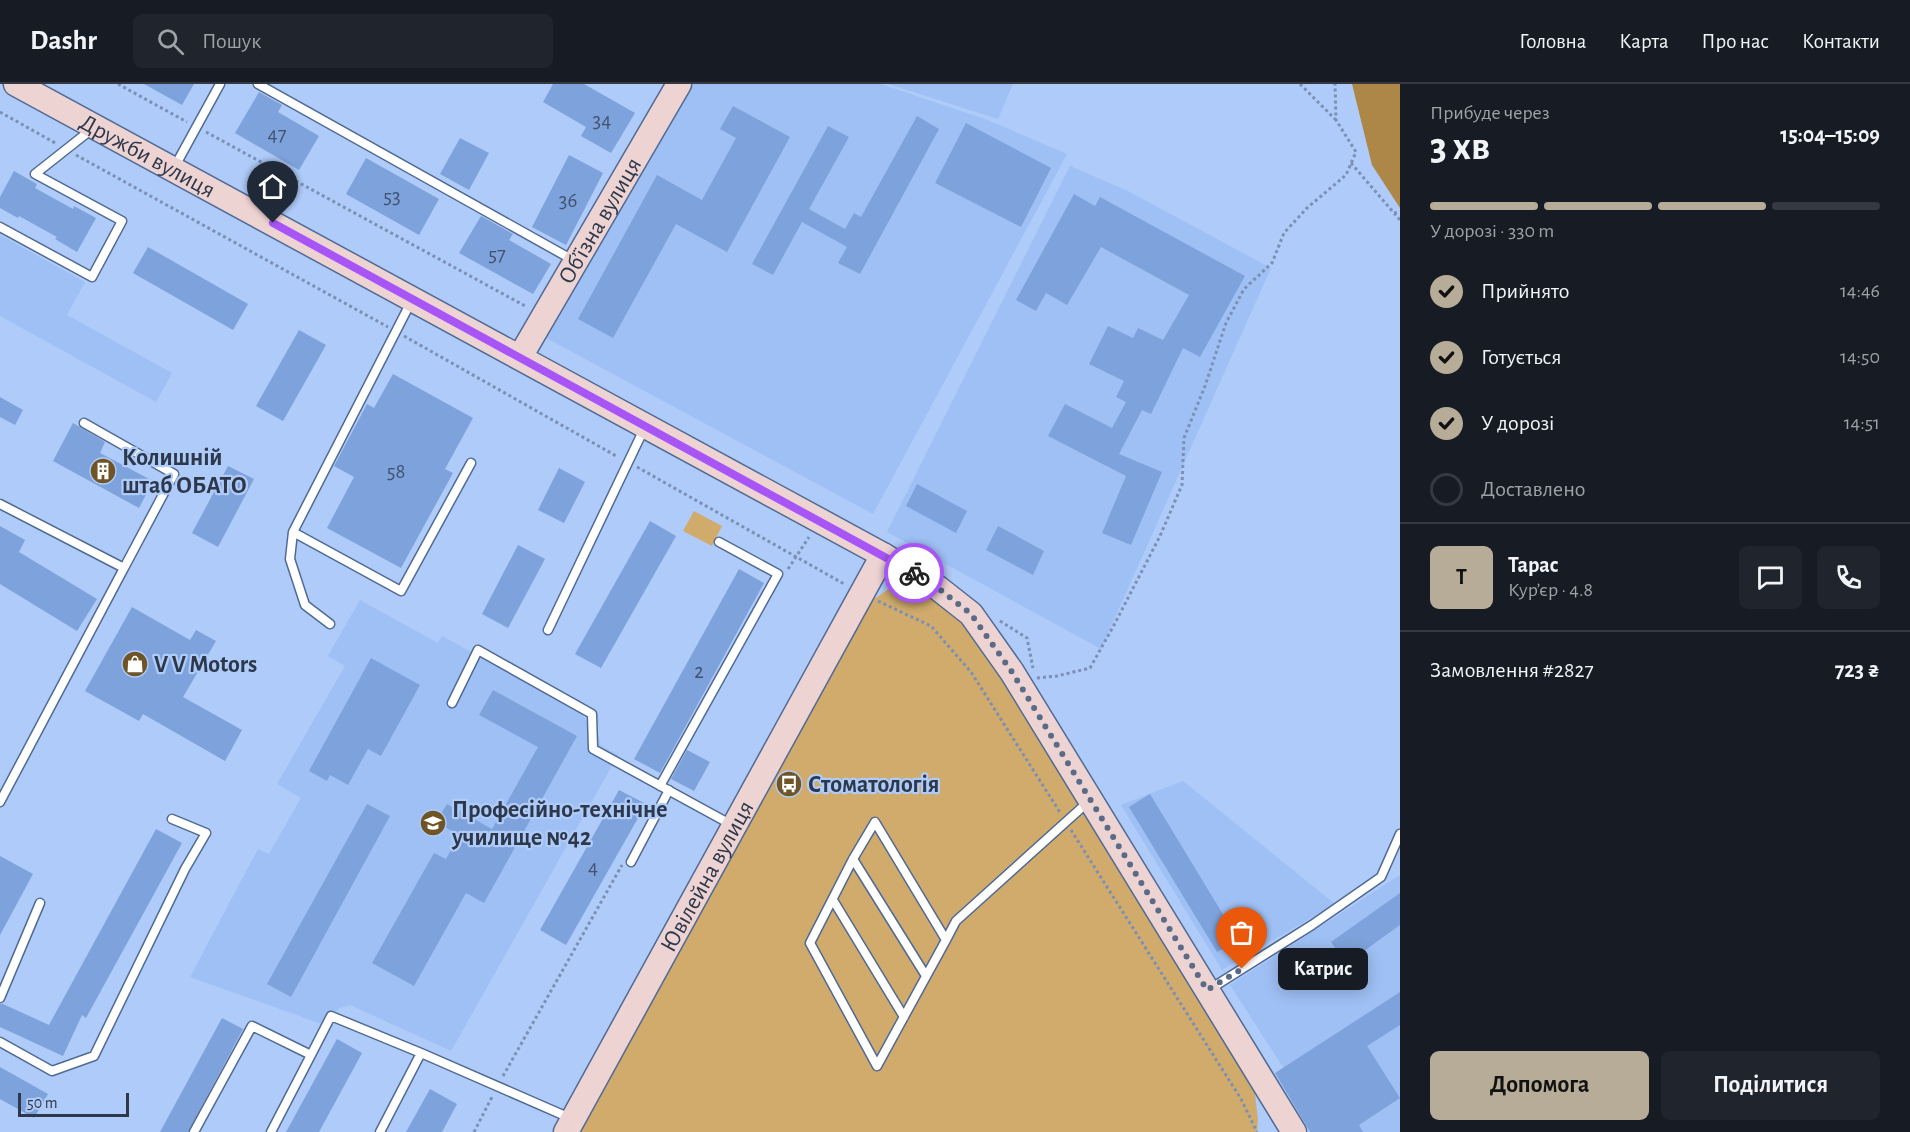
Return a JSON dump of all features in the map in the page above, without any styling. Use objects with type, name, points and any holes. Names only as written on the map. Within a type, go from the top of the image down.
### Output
[{"type":"street","name":"Дружби вулиця","points":[[16,84],[883,555],[938,588],[971,614],[1012,672],[1207,990],[1285,1127]]},
{"type":"street","name":"Об’їзна вулиця","points":[[520,357],[679,84]]},
{"type":"street","name":"Ювілейна вулиця","points":[[569,1126],[883,555]]},
{"type":"lane","points":[[173,169],[220,84]]},
{"type":"lane","points":[[258,84],[576,262]]},
{"type":"lane","points":[[0,227],[92,277],[122,221],[35,174],[95,127]]},
{"type":"lane","points":[[330,624],[305,605],[290,559],[293,532],[412,299]]},
{"type":"lane","points":[[0,802],[174,474],[84,423]]},
{"type":"lane","points":[[548,630],[645,426]]},
{"type":"lane","points":[[293,532],[401,591],[471,463]]},
{"type":"lane","points":[[0,504],[124,568]]},
{"type":"lane","points":[[660,786],[778,574],[720,542]]},
{"type":"lane","points":[[452,704],[478,650],[592,714],[592,749],[735,827]]},
{"type":"lane","points":[[627,863],[669,790]]},
{"type":"lane","points":[[946,940],[874,822],[810,943],[877,1066],[946,940],[956,921],[1090,800]]},
{"type":"lane","points":[[0,1042],[52,1071],[94,1056],[185,869],[206,833],[172,819]]},
{"type":"lane","points":[[1207,990],[1312,925],[1381,877],[1400,834]]},
{"type":"lane","points":[[853,859],[926,976]]},
{"type":"lane","points":[[833,900],[904,1017]]},
{"type":"lane","points":[[0,998],[40,903]]},
{"type":"lane","points":[[271,1132],[331,1016],[498,1086],[569,1126]]},
{"type":"lane","points":[[194,1132],[252,1026],[311,1055]]},
{"type":"lane","points":[[380,1132],[420,1053]]},
{"type":"path","points":[[118,84],[544,317]]},
{"type":"path","points":[[995,617],[1027,638],[1035,678],[1090,668],[1160,536],[1182,485],[1184,438],[1205,386],[1226,322],[1244,290],[1272,263],[1284,233],[1307,208],[1346,175],[1356,152],[1336,120],[1300,84]]},
{"type":"path","points":[[1335,84],[1336,120]]},
{"type":"path","points":[[0,112],[396,331],[862,594],[930,626],[971,672],[1241,1099],[1257,1132]]},
{"type":"path","points":[[1351,163],[1400,220]]},
{"type":"path","points":[[1394,213],[1400,212]]},
{"type":"path","points":[[796,556],[820,521]]},
{"type":"path","points":[[474,1132],[498,1086],[627,863]]},
{"type":"shaded area","points":[[690,84],[881,84],[985,119],[1067,154],[873,514],[535,332]]},
{"type":"shaded area","points":[[888,84],[1013,84],[998,119]]},
{"type":"shaded area","points":[[1352,84],[1400,84],[1400,208],[1372,165]]},
{"type":"shaded area","points":[[1070,166],[1128,191],[1271,268],[1101,649],[887,532]]},
{"type":"shaded area","points":[[0,235],[85,282],[67,315],[172,373],[156,402],[0,316]]},
{"type":"shaded area","points":[[694,511],[722,526],[712,546],[683,531]]},
{"type":"shaded area","points":[[910,586],[951,608],[977,638],[1254,1086],[1257,1132],[581,1132],[867,604],[890,588]]},
{"type":"shaded area","name":"Професійно-технічне училище №42","points":[[360,600],[438,643],[442,636],[572,707],[581,714],[599,737],[600,745],[618,755],[451,1051],[350,1005],[340,1008],[322,1024],[190,977],[258,849],[269,854],[301,798],[277,784],[345,666],[328,656]]},
{"type":"shaded area","points":[[1183,781],[1335,904],[1222,970],[1121,805]]},
{"type":"shaded area","points":[[1400,875],[1400,1132],[1325,1132],[1230,985]]},
{"type":"building","points":[[144,84],[194,84],[182,105]]},
{"type":"building","points":[[553,84],[584,84],[635,113],[611,153],[581,136],[586,127],[543,102]]},
{"type":"building","points":[[259,92],[282,105],[278,112],[319,136],[299,170],[235,133]]},
{"type":"building","points":[[733,106],[790,137],[727,252],[676,224],[613,338],[578,319],[657,175],[702,200],[736,138],[720,129]]},
{"type":"building","points":[[917,116],[939,129],[860,274],[838,263],[847,247],[802,222],[773,275],[752,264],[828,126],[849,137],[809,209],[845,229],[854,213],[861,217]]},
{"type":"building","points":[[966,123],[1051,168],[1021,227],[935,183]]},
{"type":"building","points":[[460,138],[489,153],[469,190],[440,174]]},
{"type":"building","points":[[569,155],[603,173],[566,245],[532,227]]},
{"type":"building","points":[[366,158],[439,199],[419,235],[346,194]]},
{"type":"building","points":[[14,171],[37,184],[35,188],[73,209],[74,206],[96,218],[77,252],[55,239],[57,237],[0,208],[0,197]]},
{"type":"building","points":[[1074,194],[1095,206],[1100,197],[1245,276],[1200,357],[1183,348],[1151,414],[1142,410],[1119,454],[1162,472],[1131,545],[1102,533],[1126,476],[1048,436],[1065,404],[1112,428],[1126,402],[1116,397],[1124,381],[1089,364],[1108,326],[1133,338],[1138,328],[1163,340],[1189,295],[1101,247],[1067,305],[1046,293],[1036,311],[1016,300]]},
{"type":"building","points":[[481,216],[513,234],[509,240],[551,264],[533,294],[459,253]]},
{"type":"building","points":[[148,247],[248,304],[233,330],[133,273]]},
{"type":"building","points":[[299,330],[326,345],[283,421],[256,406]]},
{"type":"building","points":[[393,374],[473,418],[445,469],[453,473],[401,568],[327,528],[354,477],[334,466],[367,404],[374,408]]},
{"type":"building","points":[[0,397],[23,410],[15,425],[0,417]]},
{"type":"building","name":"Колишній штаб ОБАТО","points":[[73,423],[105,442],[100,453],[153,481],[139,508],[53,461]]},
{"type":"building","points":[[228,466],[254,479],[218,547],[192,533]]},
{"type":"building","points":[[559,468],[585,482],[564,523],[538,510]]},
{"type":"building","points":[[917,484],[967,511],[956,533],[906,506]]},
{"type":"building","points":[[650,521],[676,536],[601,668],[575,654]]},
{"type":"building","points":[[0,526],[25,540],[19,552],[97,599],[77,631],[0,584]]},
{"type":"building","points":[[998,526],[1044,551],[1033,575],[986,550]]},
{"type":"building","points":[[518,545],[545,559],[508,628],[482,614]]},
{"type":"building","points":[[739,569],[764,583],[660,773],[634,759]]},
{"type":"building","points":[[132,607],[190,640],[196,630],[216,641],[183,697],[242,730],[225,761],[143,714],[139,721],[85,691]]},
{"type":"building","points":[[371,658],[420,685],[381,756],[368,749],[348,785],[330,775],[327,781],[309,771]]},
{"type":"building","points":[[493,690],[577,736],[484,903],[466,893],[414,986],[372,963],[434,853],[446,859],[459,835],[436,822],[447,804],[492,829],[538,747],[479,715]]},
{"type":"building","points":[[687,750],[710,762],[694,791],[671,779]]},
{"type":"building","points":[[619,790],[646,804],[566,945],[540,930]]},
{"type":"building","points":[[1150,794],[1238,939],[1217,952],[1129,807]]},
{"type":"building","points":[[367,804],[390,816],[291,997],[267,984]]},
{"type":"building","points":[[156,829],[182,843],[86,1018],[82,1015],[63,1056],[0,1027],[0,1004],[49,1025]]},
{"type":"building","points":[[0,856],[33,874],[0,935]]},
{"type":"building","points":[[1400,893],[1400,925],[1346,964],[1331,942]]},
{"type":"building","points":[[1400,992],[1400,1025],[1367,1046],[1400,1098],[1359,1125],[1363,1132],[1310,1132],[1275,1073]]},
{"type":"building","points":[[222,1018],[243,1029],[188,1132],[160,1132]]},
{"type":"building","points":[[337,1039],[362,1053],[319,1132],[286,1132]]},
{"type":"building","points":[[0,1067],[48,1094],[34,1118],[0,1099]]},
{"type":"building","points":[[430,1089],[457,1104],[442,1132],[406,1132]]},
{"type":"way so far","points":[[914,573],[938,588],[971,614],[1012,672],[1207,990],[1242,969]]},
{"type":"place","name":"Колишній штаб ОБАТО","points":[[103,471]]},
{"type":"place","name":"V V Motors","points":[[135,664]]},
{"type":"place","name":"Стоматологія","points":[[789,784]]},
{"type":"place","name":"Професійно-технічне училище №42","points":[[433,823]]},
{"type":"place","name":"Катрис","points":[[1242,969]]},
{"type":"route","points":[[273,223],[914,573]]}]
